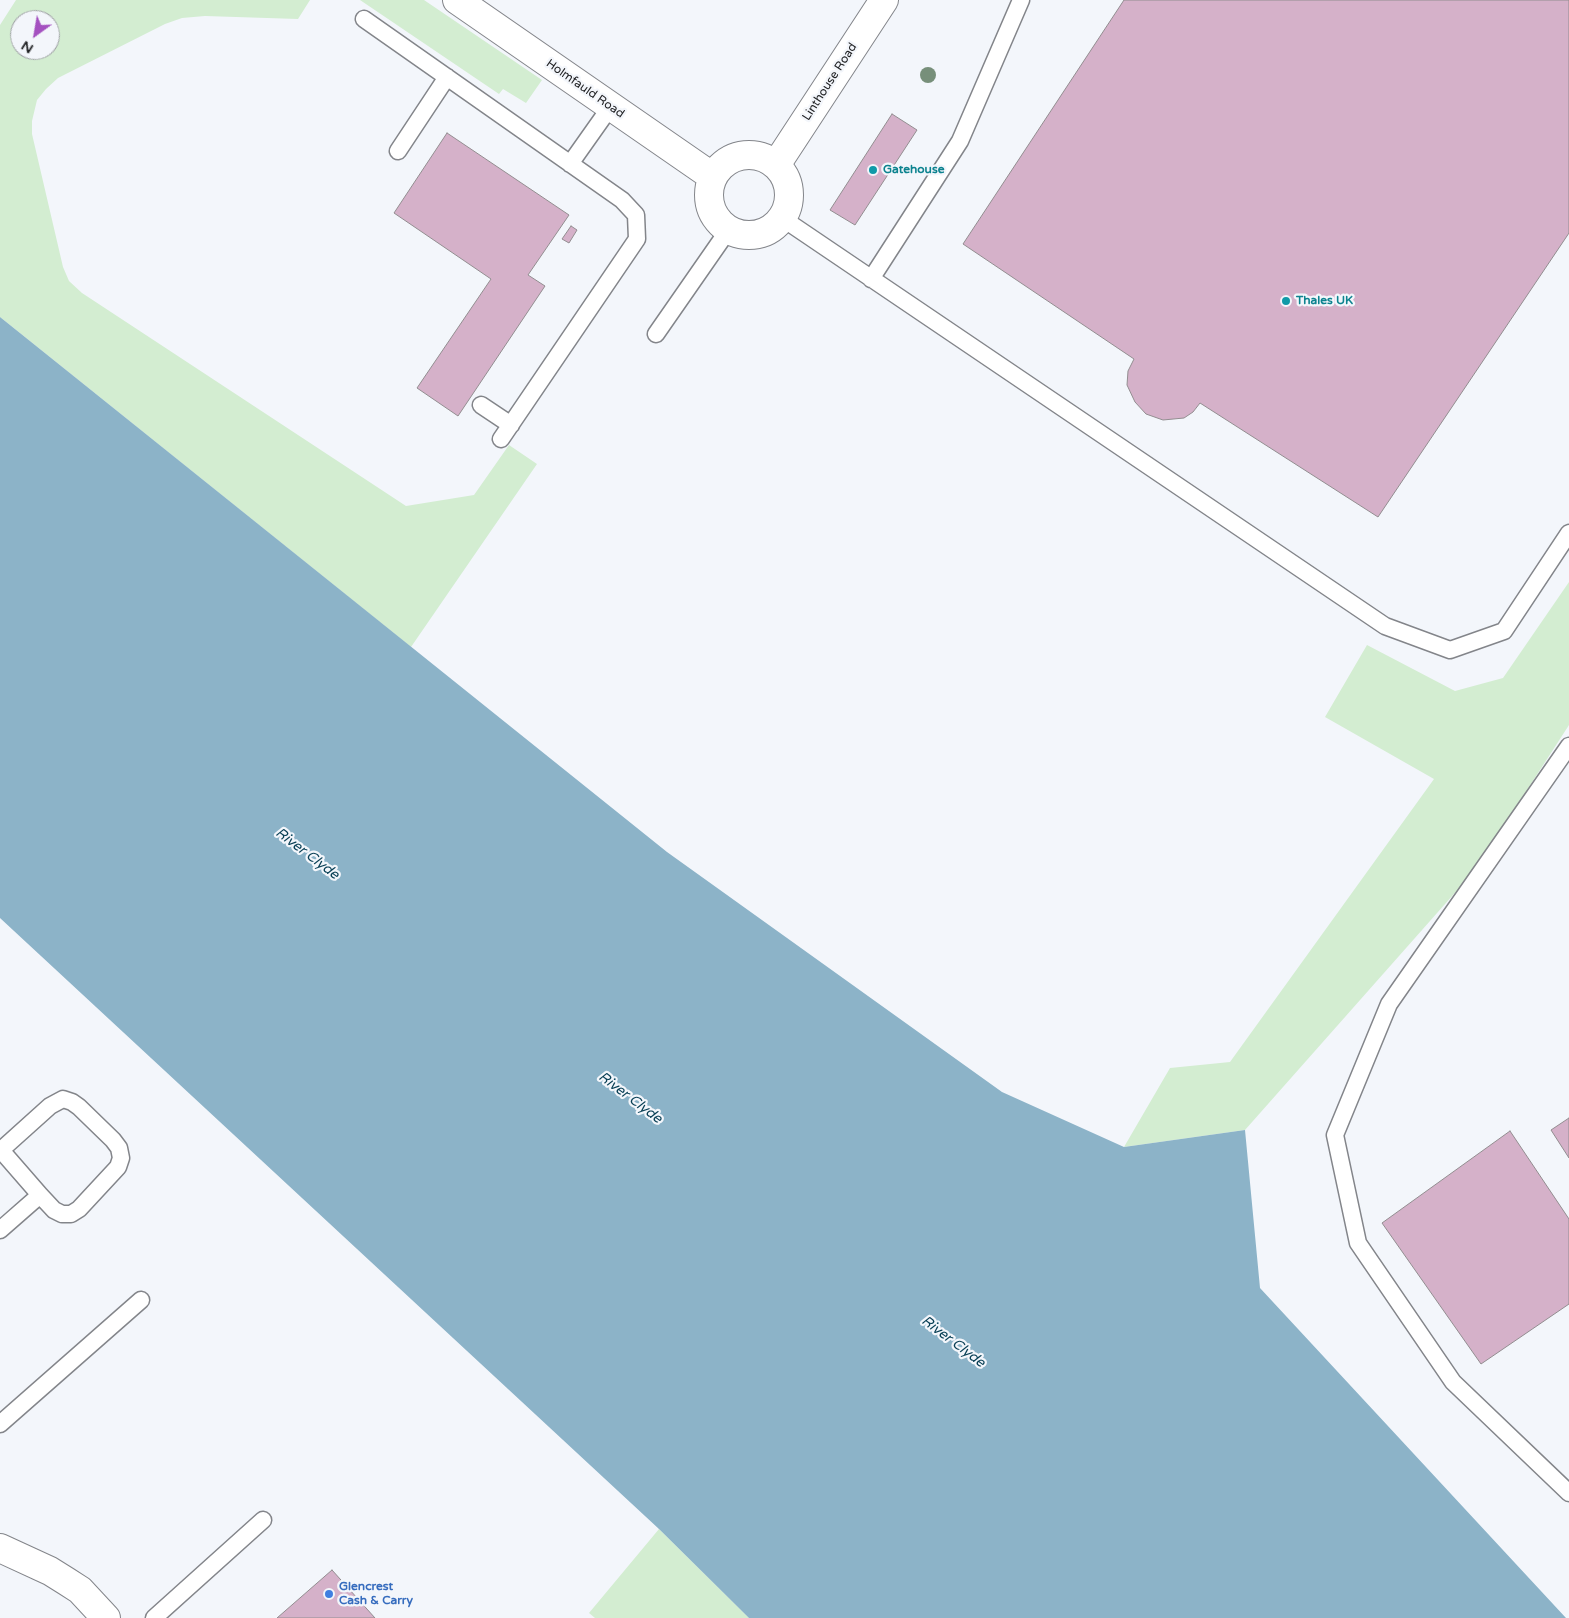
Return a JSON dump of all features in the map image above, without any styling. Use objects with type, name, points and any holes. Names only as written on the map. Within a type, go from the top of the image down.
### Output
[{"type":"street","name":"Holmfauld Road","points":[[457,0],[713,177]]},
{"type":"street","name":"Linthouse Road","points":[[776,165],[884,0]]},
{"type":"street","points":[[748,155],[763,157],[776,165],[788,184],[787,208],[782,218],[771,228],[758,234],[743,234],[729,229],[717,220],[710,206],[709,191],[713,177],[722,165],[734,158],[748,155]]},
{"type":"street","points":[[0,1548],[50,1570],[80,1590],[106,1618]]},
{"type":"lane","points":[[871,279],[960,141],[1021,0]]},
{"type":"lane","points":[[364,19],[622,200],[636,215],[637,239],[501,440]]},
{"type":"lane","points":[[398,150],[447,77]]},
{"type":"lane","points":[[570,164],[611,106]]},
{"type":"lane","points":[[782,218],[1385,626],[1450,650],[1504,631],[1569,533]]},
{"type":"lane","points":[[656,334],[729,229]]},
{"type":"lane","points":[[481,405],[511,425]]},
{"type":"lane","points":[[1569,746],[1389,1004],[1335,1135],[1358,1243],[1453,1382],[1569,1493]]},
{"type":"lane","points":[[63,1099],[79,1107],[113,1140],[119,1148],[121,1158],[118,1167],[71,1214],[62,1214],[54,1210],[40,1195],[1,1149],[50,1106],[63,1099]]},
{"type":"lane","points":[[0,1230],[40,1195]]},
{"type":"lane","points":[[0,1424],[141,1300]]},
{"type":"lane","points":[[154,1618],[264,1520]]},
{"type":"green space","points":[[16,0],[310,0],[298,19],[205,16],[182,18],[165,24],[58,78],[46,89],[37,100],[32,121],[32,134],[63,267],[69,281],[82,293],[406,506],[474,495],[509,445],[537,464],[411,647],[0,317],[0,25]]},
{"type":"green space","points":[[360,0],[424,0],[542,80],[526,103],[503,89],[499,94]]},
{"type":"green space","points":[[1569,582],[1569,725],[1476,869],[1245,1130],[1124,1147],[1170,1068],[1230,1062],[1434,779],[1325,717],[1367,645],[1455,691],[1503,678]]},
{"type":"green space","points":[[659,1529],[749,1618],[595,1618],[589,1613]]},
{"type":"water","name":"River Clyde","points":[[0,317],[667,852],[1002,1092],[1124,1147],[1245,1130],[1260,1288],[1566,1618],[749,1618],[659,1529],[0,918]]},
{"type":"building","name":"Thales UK","points":[[1124,0],[1569,0],[1569,233],[1378,517],[1200,403],[1193,412],[1184,418],[1163,420],[1146,414],[1135,402],[1127,385],[1128,371],[1134,359],[963,244]]},
{"type":"building","name":"Gatehouse","points":[[892,114],[917,130],[855,225],[830,210]]},
{"type":"building","points":[[447,133],[569,215],[528,275],[545,286],[458,416],[417,388],[491,279],[394,213]]},
{"type":"building","points":[[571,226],[577,230],[569,243],[562,239]]},
{"type":"building","points":[[1569,1118],[1569,1158],[1551,1130]]},
{"type":"building","points":[[1510,1131],[1569,1219],[1569,1304],[1481,1364],[1382,1223]]},
{"type":"building","name":"Glencrest Cash & Carry","points":[[332,1570],[375,1618],[277,1618]]},
{"type":"place","name":"Gatehouse","points":[[873,170]]},
{"type":"place","name":"Thales UK","points":[[1286,301]]},
{"type":"place","name":"Glencrest Cash & Carry","points":[[329,1594]]}]
